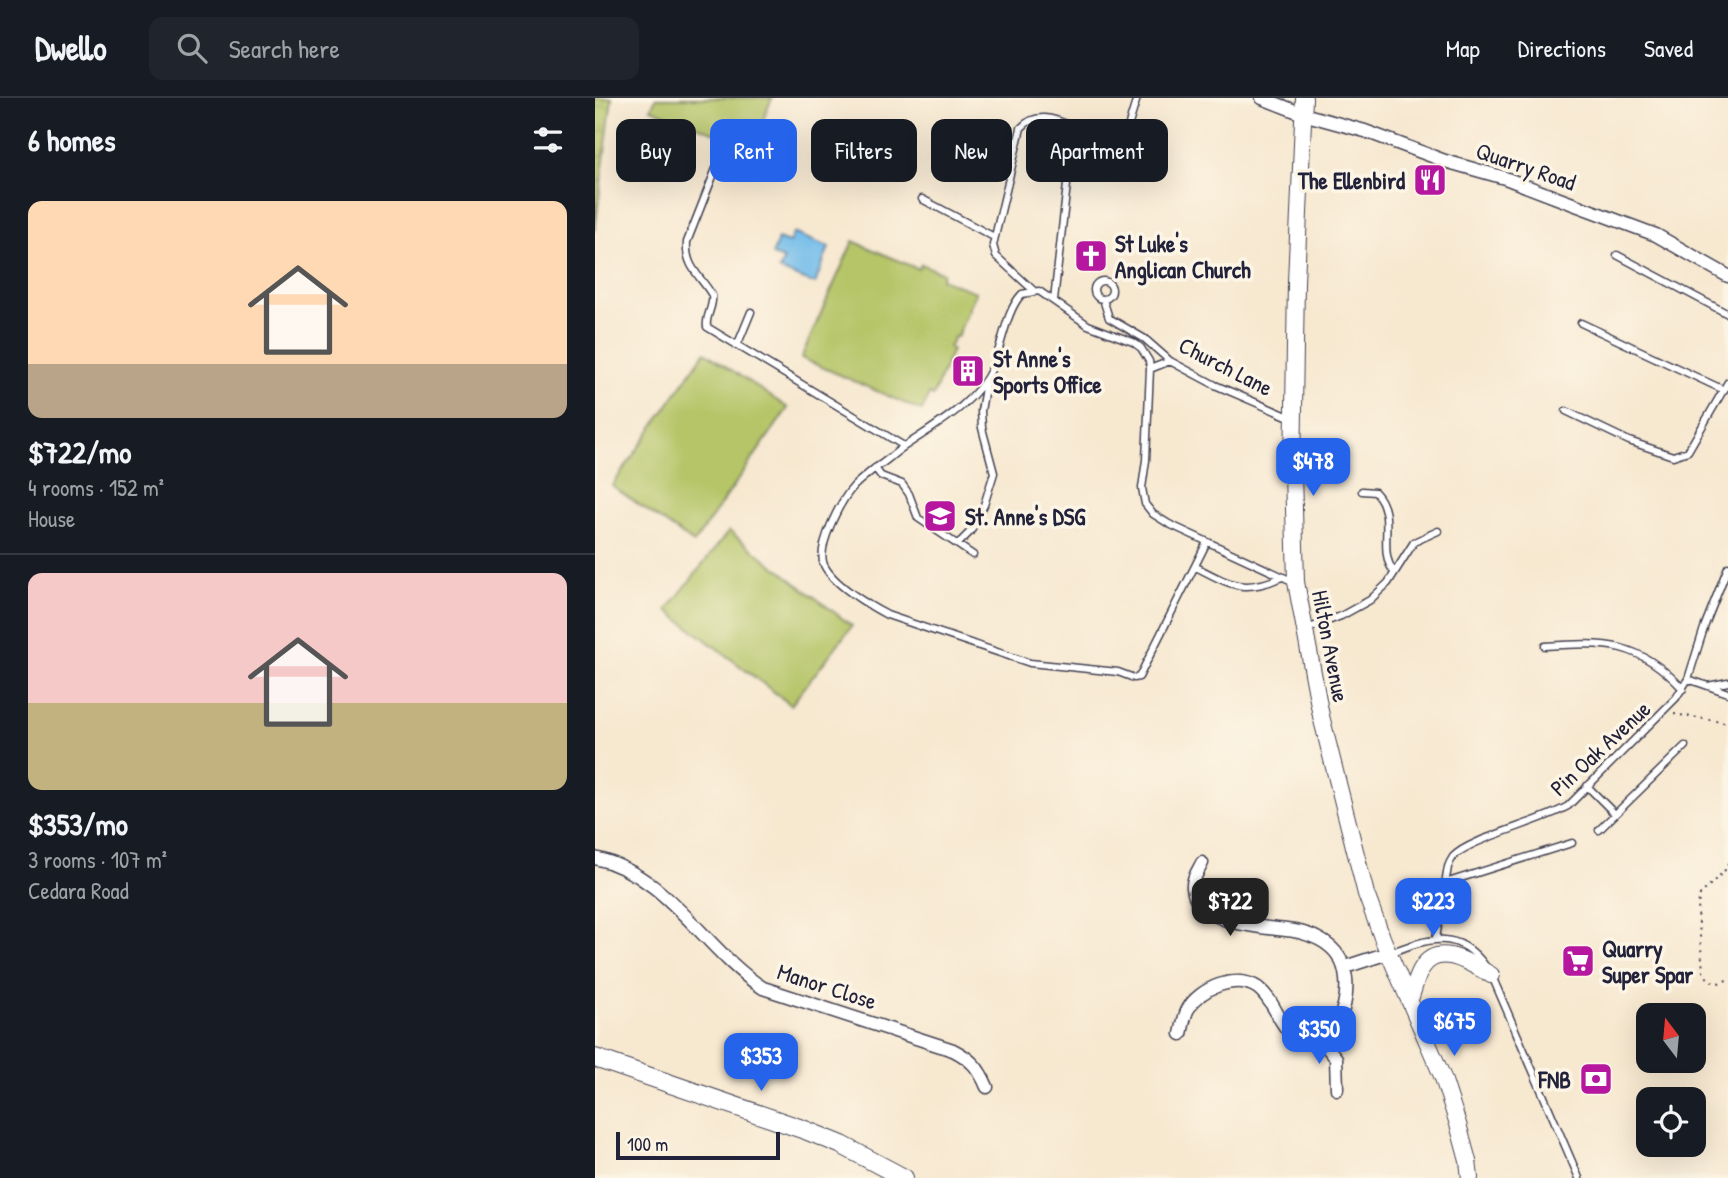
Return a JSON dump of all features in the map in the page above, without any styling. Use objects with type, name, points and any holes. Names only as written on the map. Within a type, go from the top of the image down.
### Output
[{"type":"main road","points":[[595,1058],[805,1130],[842,1145],[904,1178]]},
{"type":"street","name":"Quarry Road","points":[[1262,98],[1303,106],[1445,161],[1505,178],[1656,235],[1728,276]]},
{"type":"street","name":"Hilton Avenue","points":[[1303,106],[1289,579],[1305,630],[1340,796],[1366,894],[1388,953],[1443,1078],[1468,1161],[1470,1178]]},
{"type":"street","name":"Manor Close","points":[[595,858],[615,862],[649,883],[687,916],[747,978],[763,988],[953,1050],[970,1059],[979,1069],[987,1087]]},
{"type":"street","points":[[1181,1034],[1187,1011],[1196,998],[1211,987],[1231,983],[1249,984],[1259,989],[1291,1035],[1300,1041],[1319,1039],[1332,1030],[1344,1004],[1345,967],[1338,954],[1315,937],[1223,920],[1208,910],[1200,903],[1193,888],[1194,878],[1202,863]]},
{"type":"street","points":[[1345,967],[1388,953]]},
{"type":"street","points":[[1410,999],[1421,969],[1429,959],[1439,955],[1450,955],[1491,975]]},
{"type":"street","points":[[1319,1039],[1336,1058],[1337,1089]]},
{"type":"lane","points":[[1131,119],[1137,98]]},
{"type":"lane","points":[[1033,290],[996,256],[995,237],[1021,128],[1028,120],[1056,119],[1071,126],[1073,137],[1054,300]]},
{"type":"lane","points":[[711,182],[687,242],[686,255],[688,263],[712,295],[707,327],[904,446]]},
{"type":"lane","points":[[922,199],[995,237]]},
{"type":"lane","points":[[1617,255],[1728,314]]},
{"type":"lane","points":[[1206,542],[1196,568],[1139,677],[1134,678],[1118,672],[1030,663],[887,615],[871,607],[834,579],[823,564],[825,539],[853,487],[976,393],[993,366],[1017,298],[1022,293],[1033,290],[1054,300],[1088,325],[1133,342],[1146,355],[1150,369],[1146,460],[1142,488],[1145,504],[1153,514],[1206,542],[1289,579]]},
{"type":"lane","name":"Church Lane","points":[[1103,299],[1109,318],[1145,339],[1170,360],[1215,385],[1295,419]]},
{"type":"lane","points":[[737,346],[751,312]]},
{"type":"lane","points":[[1581,323],[1724,390]]},
{"type":"lane","points":[[1150,369],[1170,360]]},
{"type":"lane","points":[[959,543],[971,531],[984,505],[994,473],[982,428],[981,411],[986,380]]},
{"type":"lane","points":[[1566,411],[1629,442],[1672,456],[1679,455],[1688,451],[1728,382]]},
{"type":"lane","points":[[875,468],[881,476],[902,484],[918,518],[959,543],[973,555]]},
{"type":"lane","points":[[1363,491],[1375,492],[1385,507],[1386,558],[1394,572]]},
{"type":"lane","points":[[1305,630],[1341,616],[1370,600],[1388,583],[1414,542],[1438,531]]},
{"type":"lane","name":"Pin Oak Avenue","points":[[1436,938],[1448,867],[1453,857],[1464,849],[1568,806],[1665,712],[1688,679],[1705,625],[1728,567]]},
{"type":"lane","points":[[1196,568],[1233,586],[1243,587],[1289,579]]},
{"type":"lane","points":[[1545,646],[1591,643],[1622,647],[1665,669],[1683,689]]},
{"type":"lane","points":[[1688,679],[1728,693]]},
{"type":"lane","points":[[1706,686],[1728,682]]},
{"type":"lane","points":[[1599,830],[1685,746]]},
{"type":"lane","points":[[1587,786],[1615,814]]},
{"type":"lane","points":[[1445,883],[1572,843]]},
{"type":"lane","points":[[1388,953],[1436,938],[1453,939],[1481,959],[1491,975],[1579,1178]]},
{"type":"path","points":[[1665,712],[1728,723]]},
{"type":"path","points":[[1728,863],[1725,870],[1699,896],[1698,912],[1703,971],[1713,983],[1722,983],[1728,979]]},
{"type":"green space","points":[[595,98],[612,98],[595,230]]},
{"type":"green space","points":[[656,98],[772,98],[763,119],[710,119],[710,131],[696,126],[696,119],[678,119],[651,109]]},
{"type":"green space","points":[[853,241],[918,269],[921,264],[943,273],[941,279],[976,292],[957,337],[954,337],[949,348],[952,350],[933,396],[929,394],[922,411],[801,358]]},
{"type":"green space","points":[[705,352],[788,408],[694,543],[612,486]]},
{"type":"green space","points":[[729,531],[852,626],[791,705],[667,610]]},
{"type":"water","points":[[793,233],[829,247],[815,284],[779,270],[784,259],[772,255],[778,239],[789,243]]},
{"type":"place","name":"The Ellenbird","points":[[1430,180]]},
{"type":"place","name":"St Luke's Anglican Church","points":[[1091,256]]},
{"type":"place","name":"St Anne's Sports Office","points":[[968,371]]},
{"type":"place","name":"St. Anne's DSG","points":[[940,516]]},
{"type":"place","name":"Quarry Super Spar","points":[[1578,961]]},
{"type":"place","name":"FNB","points":[[1596,1079]]}]
